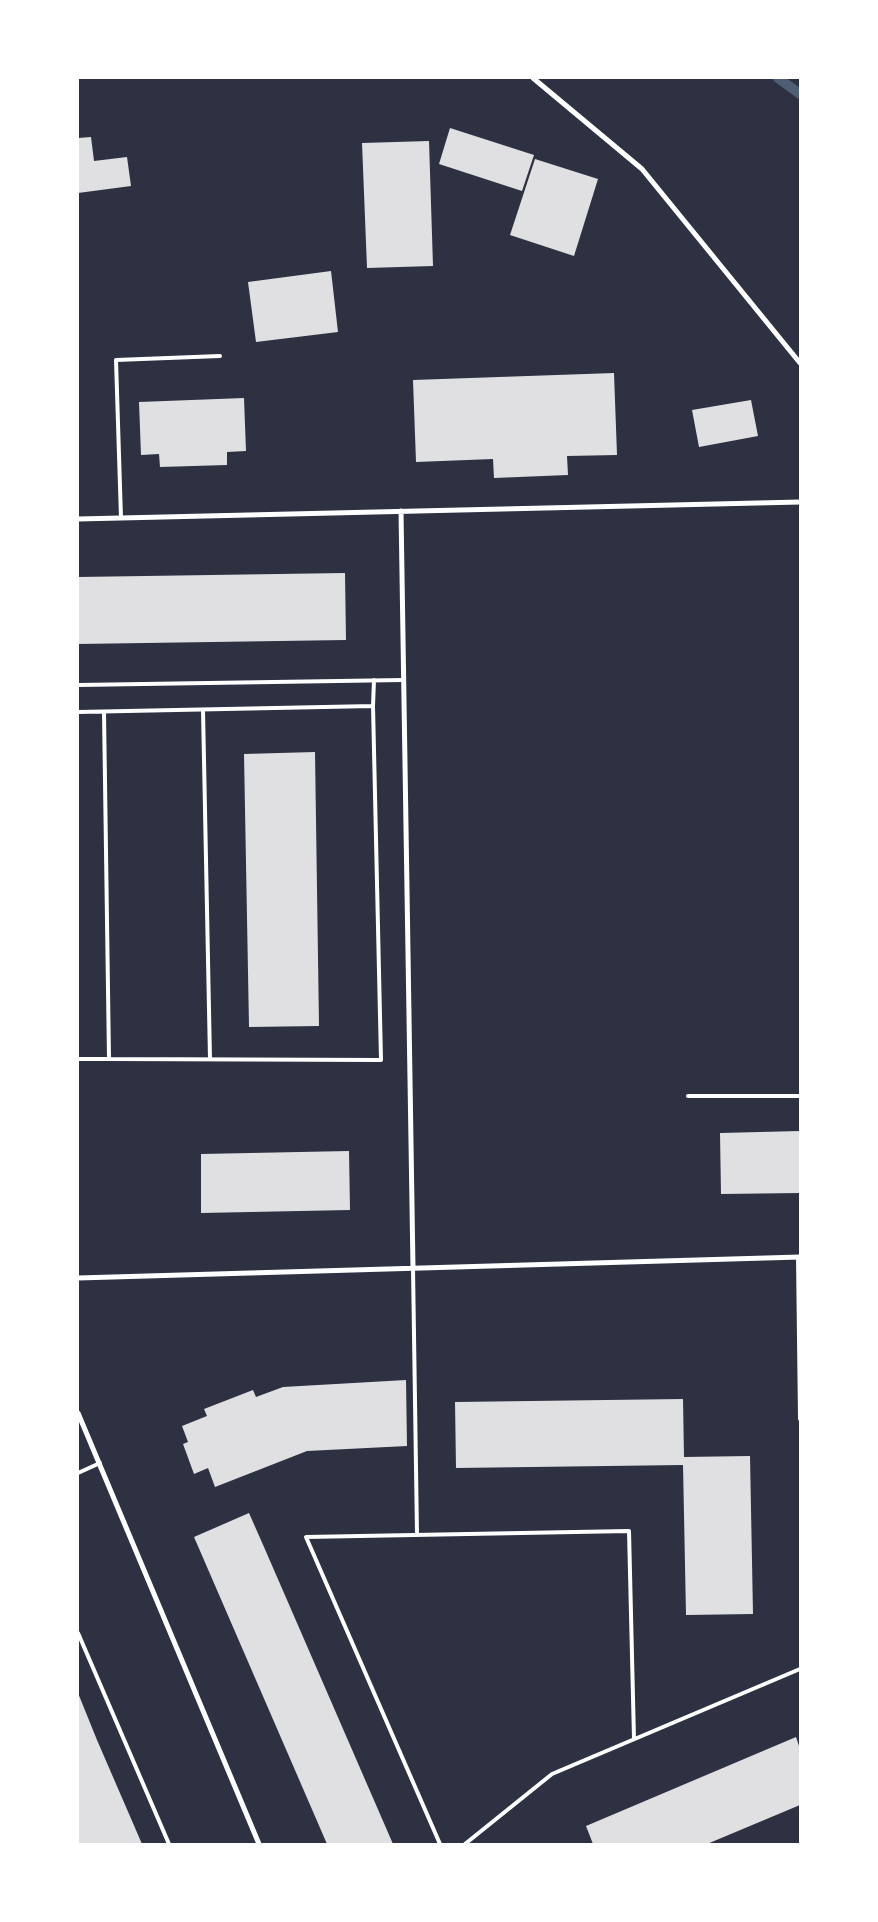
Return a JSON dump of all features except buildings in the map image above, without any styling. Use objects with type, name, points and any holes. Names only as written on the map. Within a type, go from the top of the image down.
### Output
[{"type":"street","points":[[533,78],[642,169],[800,363]]},
{"type":"street","points":[[78,519],[800,502]]},
{"type":"street","points":[[401,511],[413,1268]]},
{"type":"street","points":[[78,1278],[799,1257]]},
{"type":"street","points":[[78,1413],[259,1844]]},
{"type":"lane","points":[[121,518],[116,360],[220,356]]},
{"type":"lane","points":[[78,1059],[381,1060],[374,680]]},
{"type":"lane","points":[[78,685],[403,680]]},
{"type":"lane","points":[[78,712],[373,706]]},
{"type":"lane","points":[[203,710],[210,1059]]},
{"type":"lane","points":[[104,712],[109,1058]]},
{"type":"lane","points":[[688,1096],[800,1096]]},
{"type":"lane","points":[[799,1257],[800,1419]]},
{"type":"lane","points":[[413,1268],[417,1534]]},
{"type":"lane","points":[[78,1472],[100,1463]]},
{"type":"lane","points":[[440,1844],[306,1537],[629,1531],[634,1739]]},
{"type":"lane","points":[[78,1633],[168,1844]]},
{"type":"lane","points":[[466,1844],[552,1774],[800,1669]]},
{"type":"waterway","points":[[778,78],[800,94]]}]
